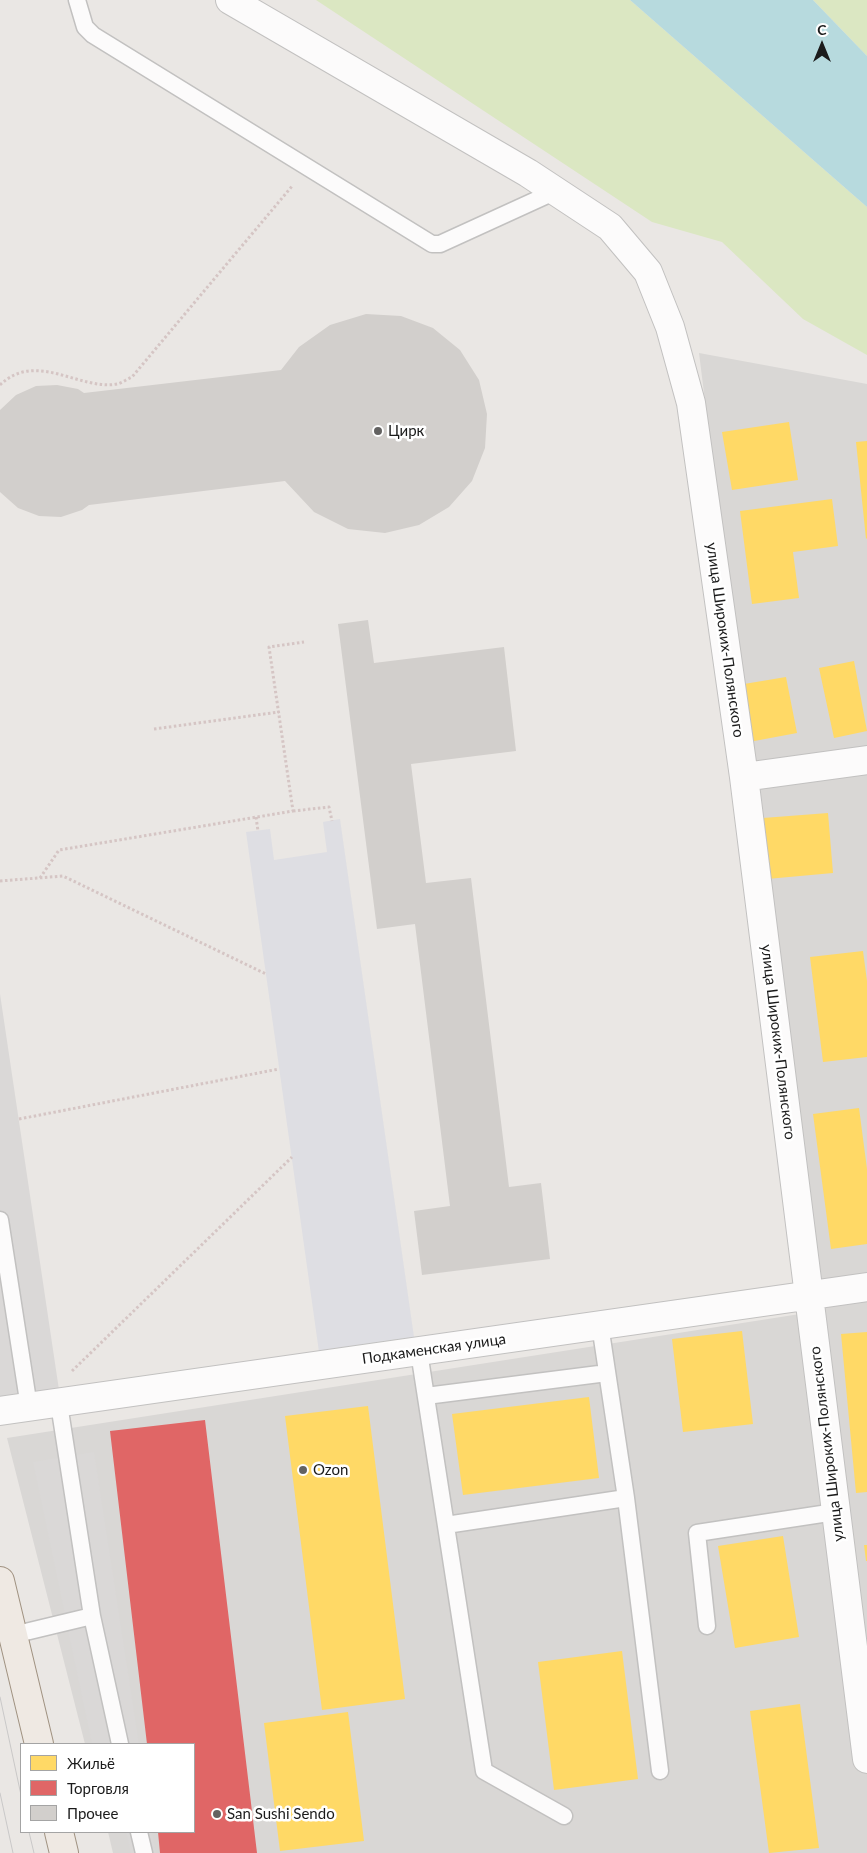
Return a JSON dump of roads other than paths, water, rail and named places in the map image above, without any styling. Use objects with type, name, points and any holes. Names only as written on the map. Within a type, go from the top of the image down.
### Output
[{"type":"main road","points":[[0,1581],[40,1743]]},
{"type":"main road","points":[[59,1833],[64,1853]]},
{"type":"street","name":"улица Широких-Полянского","points":[[230,0],[556,191],[610,226],[648,272],[670,328],[691,403],[744,777],[867,1759]]},
{"type":"street","points":[[744,777],[867,760]]},
{"type":"street","name":"Подкаменская улица","points":[[0,1411],[60,1404],[810,1294],[867,1288]]},
{"type":"lane","points":[[78,0],[85,27],[93,35],[432,244],[440,244],[556,191]]},
{"type":"lane","points":[[0,1220],[29,1407]]},
{"type":"lane","points":[[600,1325],[626,1498],[660,1771]]},
{"type":"lane","points":[[419,1352],[484,1771],[564,1816]]},
{"type":"lane","points":[[426,1396],[607,1373]]},
{"type":"lane","points":[[60,1404],[92,1616],[120,1743]]},
{"type":"lane","points":[[446,1525],[626,1498]]},
{"type":"lane","points":[[707,1626],[697,1533],[835,1512]]},
{"type":"lane","points":[[13,1635],[92,1616]]},
{"type":"lane","points":[[139,1833],[144,1853]]},
{"type":"water","points":[[630,0],[813,0],[867,56],[867,207]]},
{"type":"tram line","points":[[0,1697],[20,1790]]},
{"type":"tram line","points":[[0,1793],[13,1853]]},
{"type":"tram line","points":[[29,1833],[34,1853]]},
{"type":"place","name":"Цирк","points":[[378,431]]},
{"type":"place","name":"Ozon","points":[[303,1470]]},
{"type":"place","name":"San Sushi Sendo","points":[[217,1814]]}]
